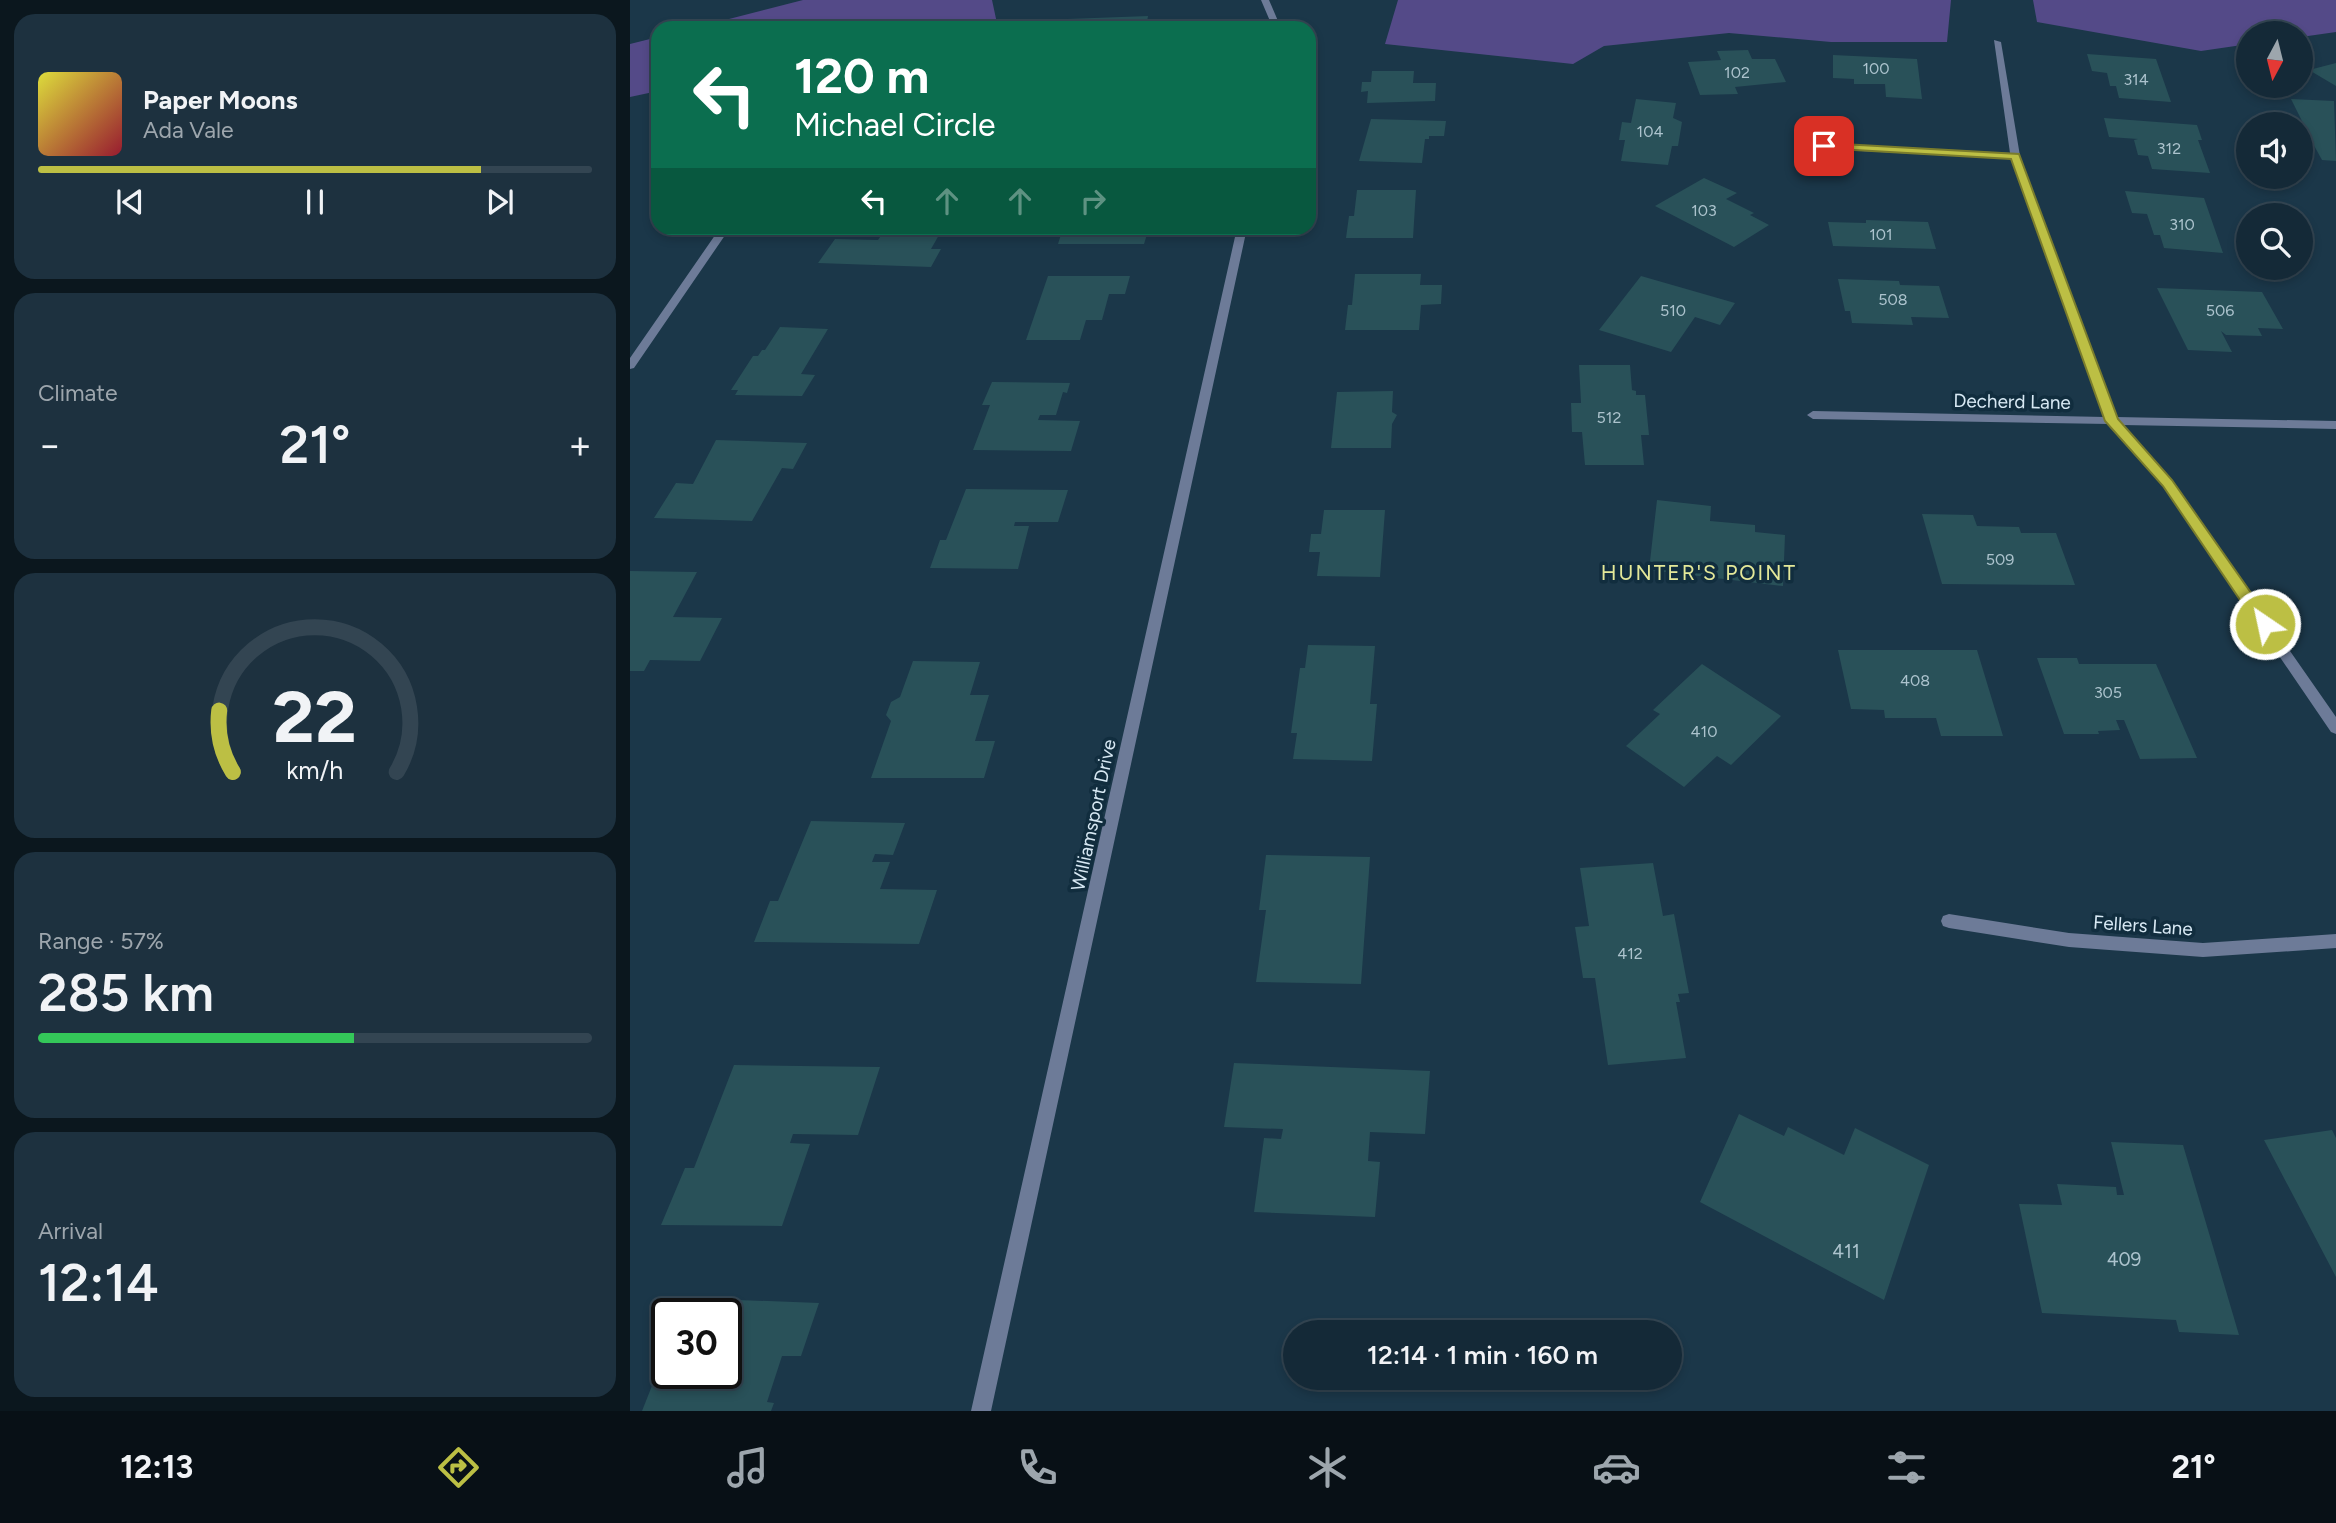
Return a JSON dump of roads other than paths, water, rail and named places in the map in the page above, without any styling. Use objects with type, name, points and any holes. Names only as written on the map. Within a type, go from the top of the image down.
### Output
[{"type":"street","points":[[1265,0],[1274,21]]},
{"type":"street","points":[[1997,42],[2015,156],[2112,421],[2167,483],[2336,727]]},
{"type":"street","points":[[1824,146],[2015,156]]},
{"type":"street","points":[[630,366],[720,235]]},
{"type":"street","name":"Williamsport Drive","points":[[981,1411],[1240,235]]},
{"type":"street","name":"Decherd Lane","points":[[1813,415],[2336,425]]},
{"type":"street","name":"Fellers Lane","points":[[1949,921],[2068,940],[2203,950],[2336,941]]},
{"type":"district","name":"HUNTER'S POINT","points":[[1699,573]]}]
